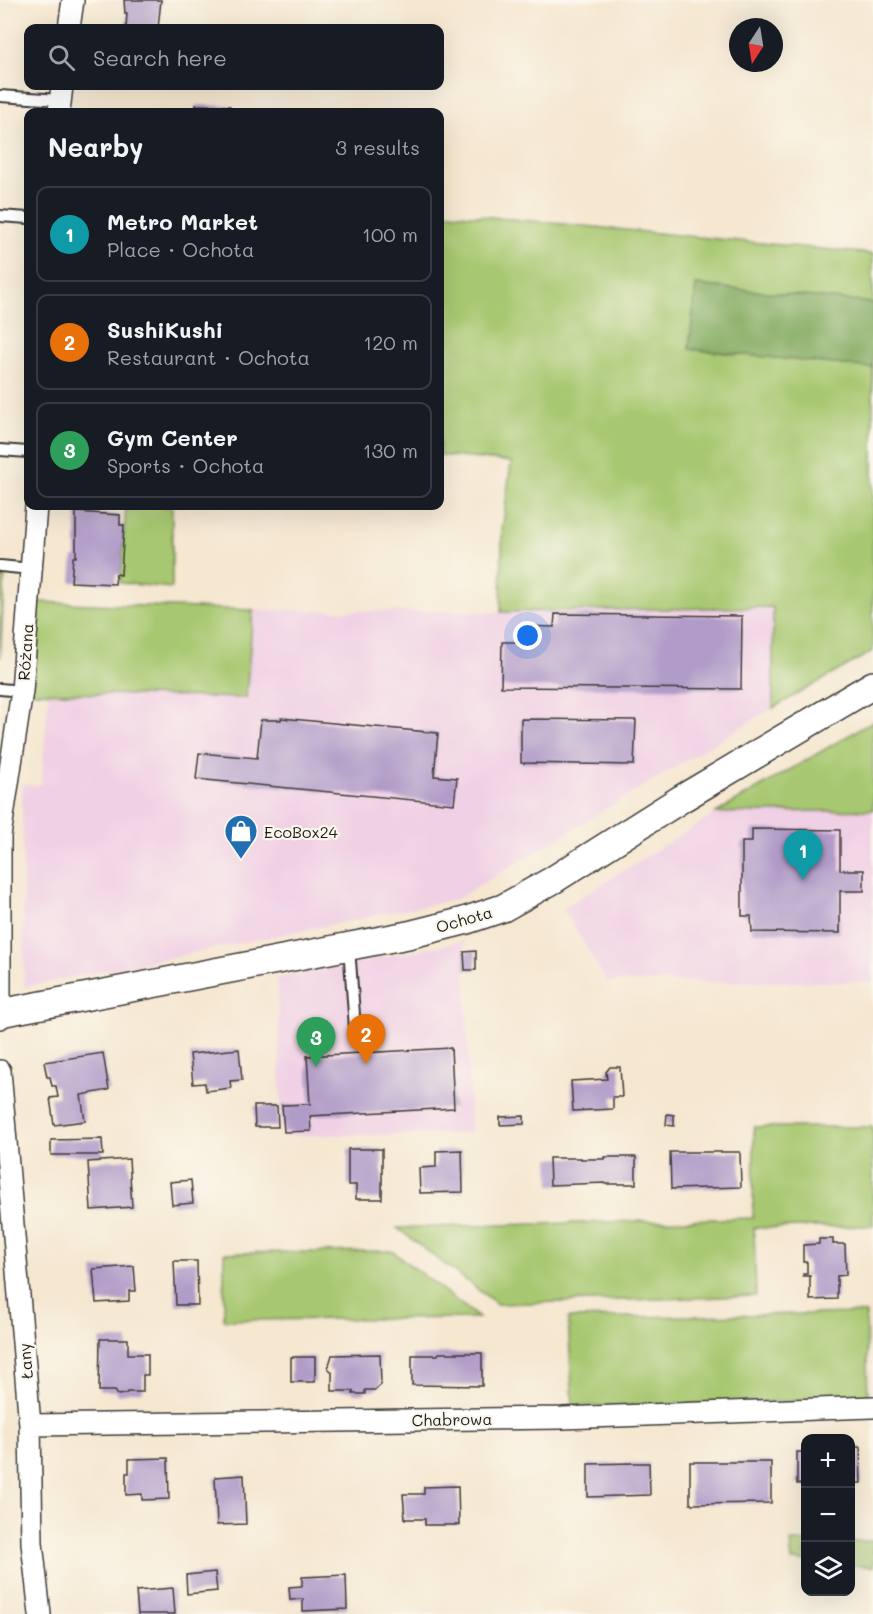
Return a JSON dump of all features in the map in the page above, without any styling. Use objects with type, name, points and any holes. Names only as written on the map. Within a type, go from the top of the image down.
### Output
[{"type":"street","points":[[70,24],[73,0]]},
{"type":"street","name":"Różana","points":[[0,1013],[0,836],[22,691],[36,510]]},
{"type":"street","name":"Ochota","points":[[0,1013],[349,946],[442,926],[502,908],[553,880],[681,798],[873,685]]},
{"type":"street","points":[[0,1013],[0,1018]]},
{"type":"street","name":"Łany","points":[[0,1071],[30,1425],[32,1543],[40,1614]]},
{"type":"street","name":"Chabrowa","points":[[30,1425],[562,1418],[873,1407]]},
{"type":"lane","points":[[0,96],[60,100]]},
{"type":"lane","points":[[0,216],[24,218]]},
{"type":"lane","points":[[0,450],[24,452]]},
{"type":"lane","points":[[0,566],[31,569]]},
{"type":"lane","points":[[0,689],[22,691]]},
{"type":"lane","points":[[349,946],[354,1028]]},
{"type":"shaded area","points":[[773,607],[773,708],[457,899],[24,987],[22,784],[41,785],[49,692],[245,698],[253,610],[501,612]]},
{"type":"shaded area","points":[[873,810],[873,982],[607,982],[563,908],[716,813]]},
{"type":"shaded area","points":[[464,941],[471,1133],[282,1136],[277,978]]},
{"type":"green space","points":[[444,212],[873,254],[873,303],[696,285],[690,349],[873,368],[873,651],[773,708],[773,607],[501,612],[502,532],[511,462],[444,455]]},
{"type":"green space","points":[[696,285],[873,303],[873,368],[689,349]]},
{"type":"green space","points":[[126,510],[172,510],[172,588],[120,583]]},
{"type":"green space","points":[[0,573],[5,574],[0,659]]},
{"type":"green space","points":[[38,602],[253,610],[246,698],[32,692]]},
{"type":"green space","points":[[873,721],[873,810],[716,813]]},
{"type":"green space","points":[[754,1127],[873,1127],[873,1226],[754,1228],[756,1296],[497,1304],[397,1228],[753,1218]]},
{"type":"green space","points":[[392,1251],[479,1318],[224,1320],[224,1253]]},
{"type":"green space","points":[[866,1313],[868,1399],[573,1407],[568,1318]]},
{"type":"green space","points":[[855,1541],[873,1541],[873,1567],[855,1565]]},
{"type":"green space","points":[[790,1542],[801,1542],[801,1562],[792,1561]]},
{"type":"building","points":[[124,0],[161,0],[158,24],[126,24],[127,13],[125,13]]},
{"type":"building","points":[[196,105],[230,106],[230,108],[196,108]]},
{"type":"building","points":[[76,512],[120,515],[120,525],[124,525],[121,575],[116,574],[115,584],[71,582],[73,557],[76,557]]},
{"type":"building","points":[[555,614],[742,616],[741,689],[501,687],[502,642],[522,642],[523,626],[554,627]]},
{"type":"building","points":[[281,718],[438,733],[434,776],[457,778],[454,804],[196,779],[199,753],[257,758],[261,720],[281,720]]},
{"type":"building","points":[[521,719],[636,720],[634,765],[521,763]]},
{"type":"building","points":[[752,829],[840,830],[840,870],[864,870],[864,891],[840,891],[840,933],[752,932],[751,916],[742,916],[742,842],[752,842]]},
{"type":"building","points":[[476,951],[476,970],[465,970],[464,952]]},
{"type":"building","points":[[451,1048],[454,1108],[310,1116],[311,1131],[284,1132],[282,1105],[310,1104],[307,1056]]},
{"type":"building","points":[[239,1049],[242,1080],[230,1081],[231,1088],[206,1091],[205,1083],[193,1084],[190,1054]]},
{"type":"building","points":[[103,1053],[109,1090],[81,1095],[85,1121],[54,1125],[50,1098],[58,1097],[56,1086],[52,1086],[50,1077],[47,1077],[44,1062]]},
{"type":"building","points":[[610,1067],[620,1067],[622,1097],[613,1097],[613,1109],[573,1111],[571,1081],[607,1079],[606,1072]]},
{"type":"building","points":[[254,1106],[277,1106],[278,1127],[255,1127]]},
{"type":"building","points":[[667,1114],[674,1115],[674,1126],[666,1125]]},
{"type":"building","points":[[524,1116],[524,1124],[500,1125],[500,1117]]},
{"type":"building","points":[[102,1139],[103,1155],[51,1155],[51,1140]]},
{"type":"building","points":[[348,1149],[382,1149],[382,1199],[356,1199],[356,1185],[348,1185]]},
{"type":"building","points":[[462,1150],[463,1192],[420,1193],[419,1168],[436,1167],[436,1151]]},
{"type":"building","points":[[670,1152],[740,1152],[741,1187],[671,1189]]},
{"type":"building","points":[[605,1157],[636,1157],[636,1184],[550,1185],[549,1158],[605,1159]]},
{"type":"building","points":[[129,1159],[132,1207],[91,1210],[88,1162]]},
{"type":"building","points":[[191,1180],[193,1203],[172,1205],[170,1182]]},
{"type":"building","points":[[819,1239],[833,1239],[833,1244],[845,1244],[846,1275],[837,1276],[837,1299],[810,1300],[810,1276],[803,1276],[807,1274],[807,1262],[803,1262],[803,1245],[819,1244]]},
{"type":"building","points":[[174,1261],[197,1261],[198,1305],[176,1305]]},
{"type":"building","points":[[134,1266],[136,1291],[129,1291],[129,1301],[96,1303],[93,1269]]},
{"type":"building","points":[[100,1339],[128,1339],[128,1354],[148,1354],[148,1375],[143,1375],[143,1392],[118,1395],[115,1391],[99,1391]]},
{"type":"building","points":[[439,1353],[482,1353],[482,1386],[412,1385],[412,1355],[438,1355]]},
{"type":"building","points":[[380,1354],[381,1385],[375,1390],[365,1390],[365,1394],[353,1394],[353,1391],[332,1391],[332,1372],[328,1368],[332,1355]]},
{"type":"building","points":[[291,1357],[315,1357],[315,1382],[291,1382]]},
{"type":"building","points":[[855,1447],[860,1447],[861,1483],[855,1483]]},
{"type":"building","points":[[797,1452],[801,1452],[801,1484],[797,1484]]},
{"type":"building","points":[[168,1458],[169,1499],[142,1500],[142,1494],[126,1495],[126,1473],[129,1473],[129,1459]]},
{"type":"building","points":[[690,1462],[771,1462],[771,1503],[690,1504]]},
{"type":"building","points":[[649,1463],[650,1495],[588,1497],[588,1464]]},
{"type":"building","points":[[244,1475],[246,1524],[217,1525],[215,1477]]},
{"type":"building","points":[[458,1486],[459,1525],[425,1525],[425,1519],[405,1519],[403,1494],[424,1494],[424,1487]]},
{"type":"building","points":[[215,1572],[217,1591],[187,1594],[186,1575]]},
{"type":"building","points":[[346,1575],[347,1609],[303,1611],[303,1599],[290,1600],[289,1587],[302,1586],[302,1577]]},
{"type":"building","points":[[173,1588],[175,1614],[138,1614],[136,1591]]},
{"type":"place","name":"EcoBox24","points":[[241,860]]},
{"type":"place","name":"Metro Market","points":[[803,880]]},
{"type":"place","name":"SushiKushi","points":[[366,1064]]},
{"type":"place","name":"Gym Center","points":[[316,1067]]}]
